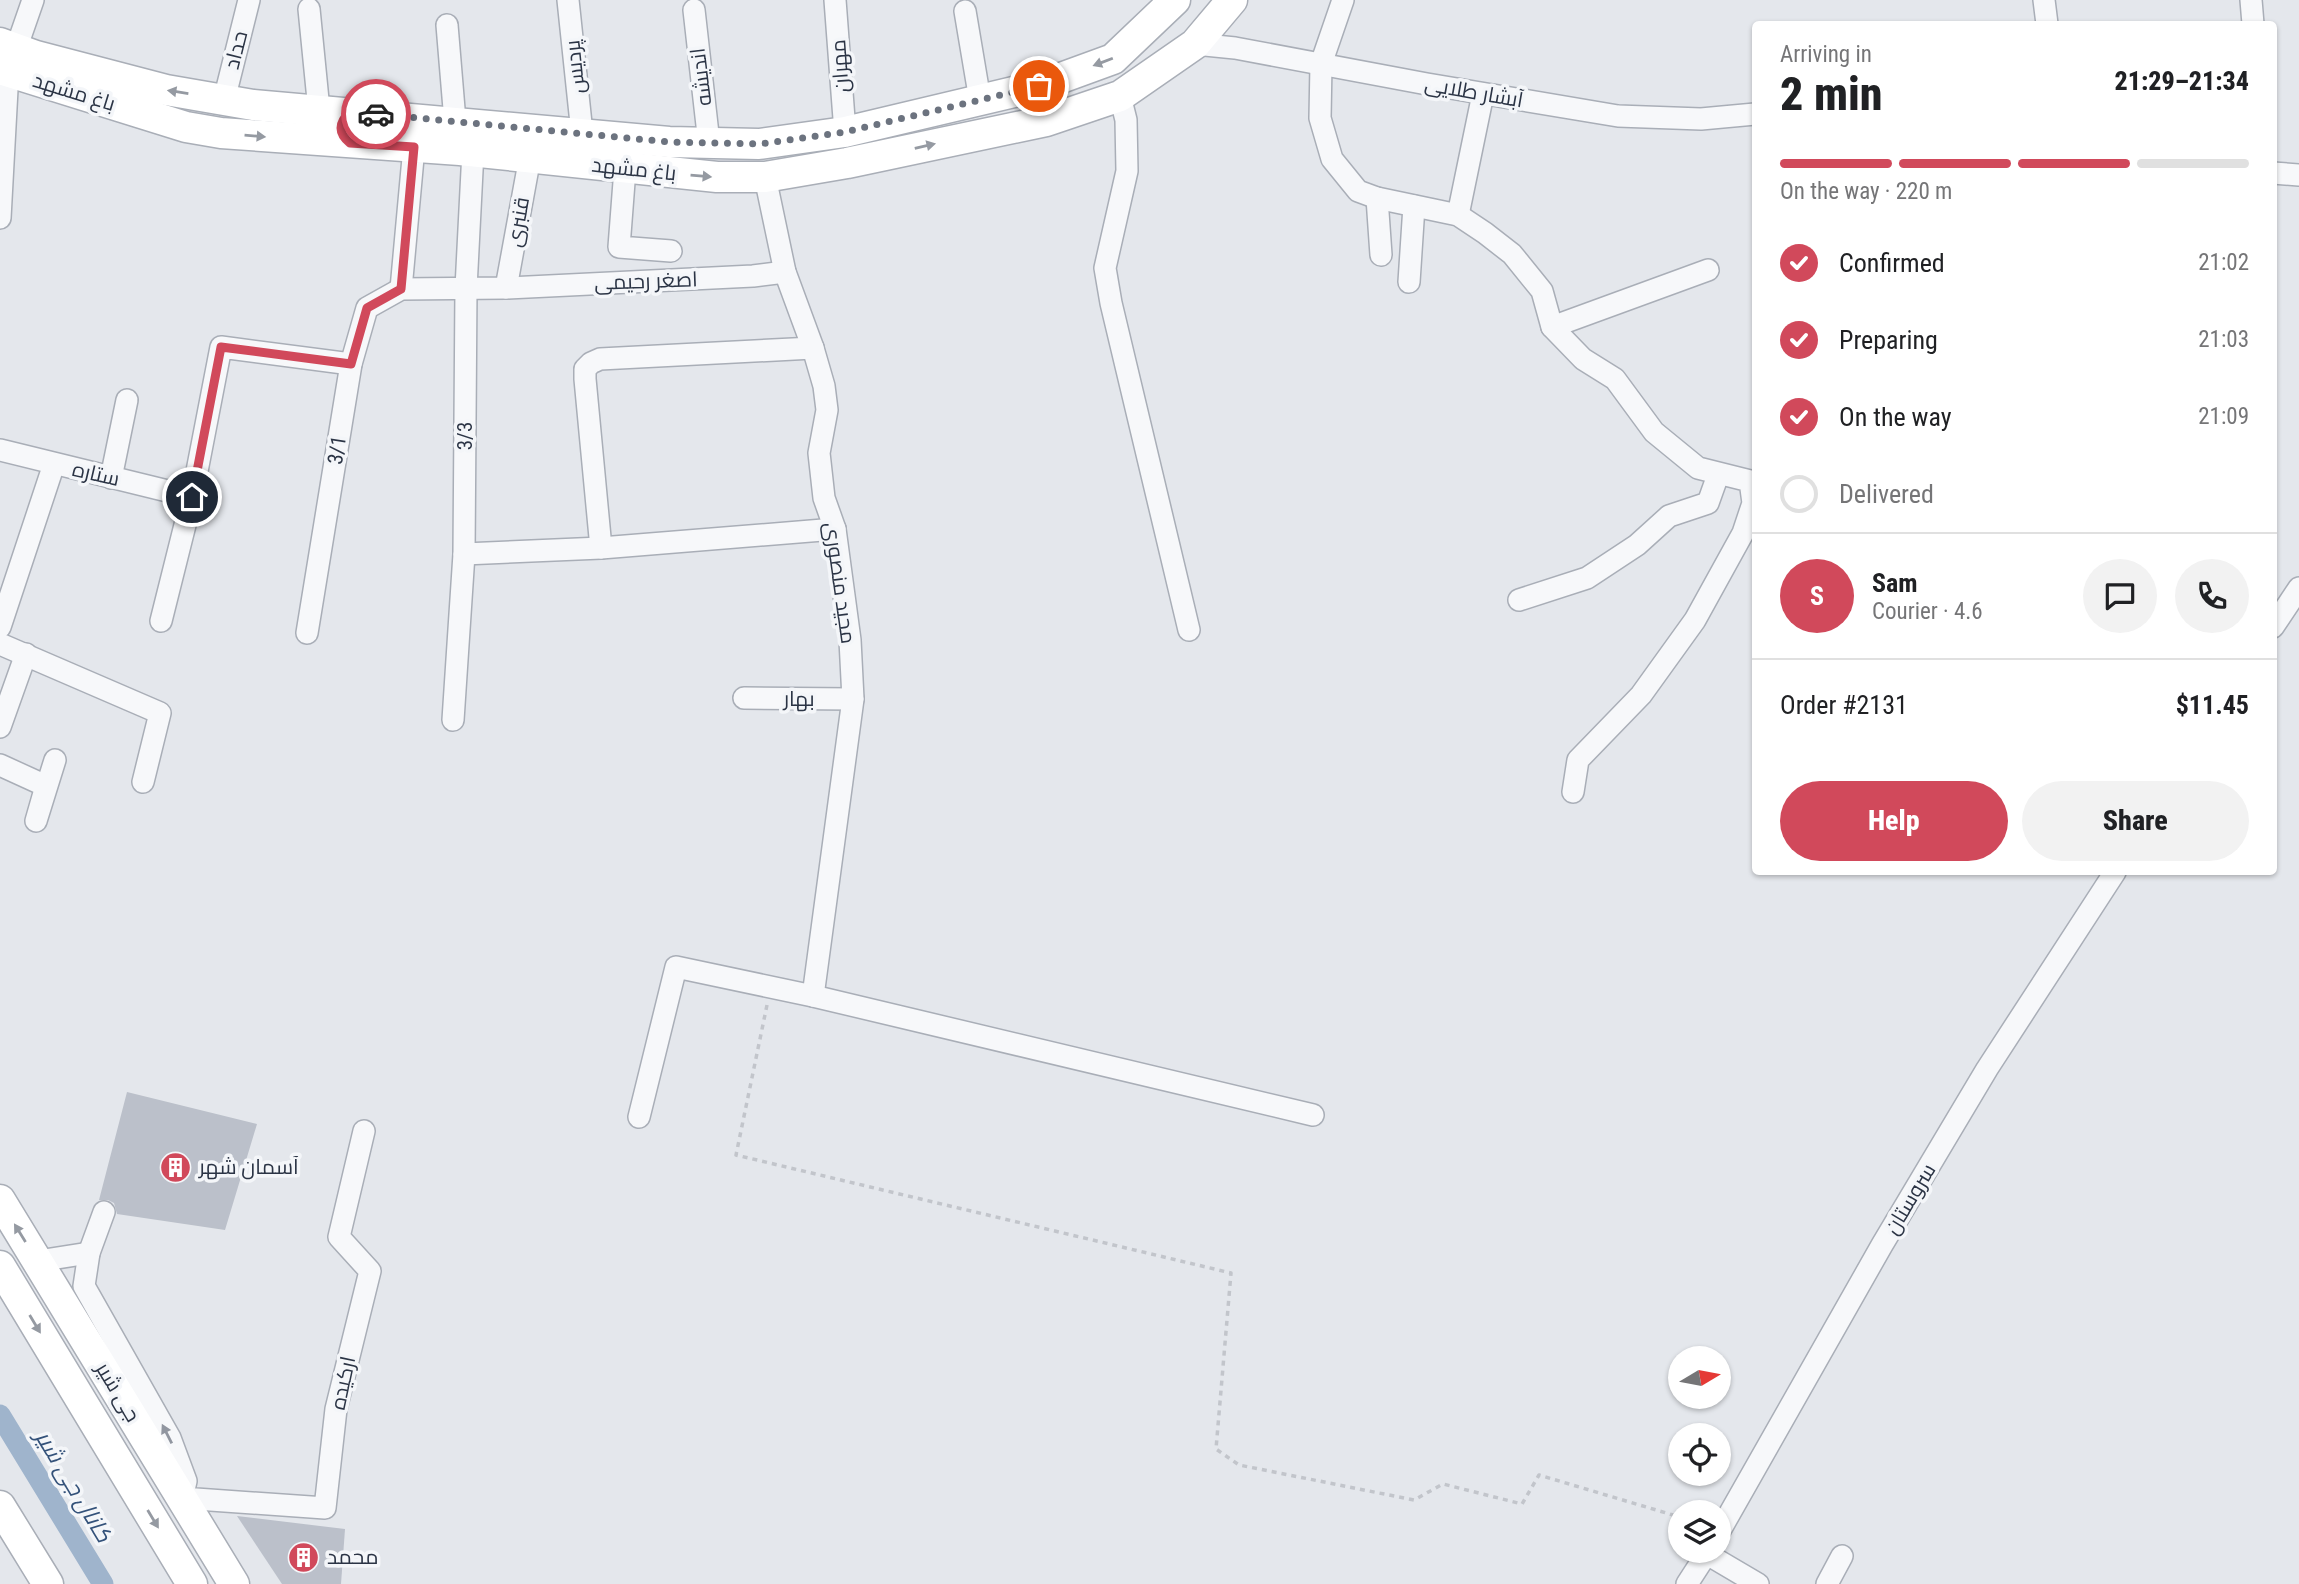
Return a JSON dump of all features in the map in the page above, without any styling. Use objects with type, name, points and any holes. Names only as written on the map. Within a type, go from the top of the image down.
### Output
[{"type":"main road","name":"باغ مشهد","points":[[6,58],[186,127],[220,133],[473,151],[717,177],[765,177],[847,163],[1046,121],[1120,96],[1195,44],[1232,0]]},
{"type":"main road","name":"باغ مشهد","points":[[6,58],[166,90],[289,108],[669,142],[759,144],[845,132],[1039,86],[1114,59],[1162,7]]},
{"type":"main road","points":[[289,108],[297,123],[290,139]]},
{"type":"main road","points":[[350,112],[343,118],[340,127],[342,137],[350,143]]},
{"type":"main road","name":"جی شیر","points":[[0,1200],[234,1584]]},
{"type":"main road","name":"جی شیر","points":[[0,1266],[192,1584]]},
{"type":"main road","points":[[0,1506],[48,1584]]},
{"type":"street","points":[[0,218],[6,58],[33,0]]},
{"type":"street","name":"حداد","points":[[224,100],[249,0]]},
{"type":"street","name":"پردیس","points":[[568,0],[582,133]]},
{"type":"street","name":"مهران","points":[[835,0],[845,132]]},
{"type":"street","points":[[1343,0],[1321,65],[1320,118],[1332,159],[1358,191],[1377,198],[1458,215],[1512,254],[1542,290],[1552,327],[1583,359],[1615,379],[1654,432],[1698,468],[1750,481],[1752,496]]},
{"type":"street","points":[[2044,0],[2047,21]]},
{"type":"street","points":[[2251,0],[2253,21]]},
{"type":"street","points":[[309,9],[319,110]]},
{"type":"street","name":"اندیشه","points":[[694,10],[709,143]]},
{"type":"street","points":[[965,11],[980,100]]},
{"type":"street","points":[[447,25],[455,121]]},
{"type":"street","name":"آبشار طلایی","points":[[1195,44],[1235,48],[1618,116],[1701,119],[1752,114]]},
{"type":"street","points":[[1458,215],[1483,94]]},
{"type":"street","points":[[1120,96],[1126,120],[1128,171],[1105,268],[1189,630]]},
{"type":"street","points":[[401,289],[414,147]]},
{"type":"street","name":"3/3","points":[[453,720],[464,554],[466,288],[473,151]]},
{"type":"street","name":"قنبری","points":[[506,288],[530,157]]},
{"type":"street","points":[[625,169],[620,247],[671,251]]},
{"type":"street","points":[[2277,173],[2299,174]]},
{"type":"street","name":"مجید منصوری","points":[[765,177],[785,272],[813,348],[827,410],[819,453],[824,498],[835,529],[850,640],[853,699],[813,996]]},
{"type":"street","points":[[1377,198],[1381,255]]},
{"type":"street","points":[[1409,282],[1414,206]]},
{"type":"street","points":[[1552,327],[1708,270]]},
{"type":"street","name":"اصغر رحیمی","points":[[401,289],[506,288],[753,276],[785,272]]},
{"type":"street","name":"3/1","points":[[307,633],[351,364],[367,308],[401,289]]},
{"type":"street","points":[[161,621],[192,497],[221,347],[351,364]]},
{"type":"street","points":[[601,548],[585,379],[585,369],[591,363],[600,359],[813,348]]},
{"type":"street","points":[[111,478],[127,400]]},
{"type":"street","name":"ستاره","points":[[0,450],[192,497]]},
{"type":"street","points":[[0,627],[54,464]]},
{"type":"street","points":[[1519,600],[1587,578],[1637,545],[1669,516],[1708,503],[1718,475]]},
{"type":"street","points":[[1573,792],[1578,760],[1641,695],[1695,620],[1743,533],[1752,506]]},
{"type":"street","points":[[464,554],[601,548],[835,529]]},
{"type":"street","points":[[2277,621],[2299,588]]},
{"type":"street","points":[[0,644],[160,713],[143,782]]},
{"type":"street","points":[[0,727],[26,654]]},
{"type":"street","name":"بهار","points":[[744,698],[853,699]]},
{"type":"street","points":[[0,765],[46,786],[36,821],[55,760]]},
{"type":"street","name":"سروستان","points":[[1731,1511],[1882,1245],[1987,1069],[2113,875]]},
{"type":"street","points":[[639,1116],[676,967],[813,996],[1313,1115]]},
{"type":"street","name":"ارکیده","points":[[182,1498],[325,1508],[336,1409],[370,1271],[340,1237],[364,1132]]},
{"type":"street","points":[[70,1314],[84,1286],[89,1253],[104,1212]]},
{"type":"street","points":[[38,1261],[89,1253]]},
{"type":"street","points":[[84,1286],[170,1438],[186,1481],[182,1498]]},
{"type":"street","points":[[1827,1584],[1842,1556]]},
{"type":"street","points":[[1687,1584],[1701,1563]]},
{"type":"street","points":[[1724,1563],[1758,1584]]},
{"type":"path","points":[[771,987],[736,1155],[1231,1273],[1216,1449],[1240,1465],[1414,1500],[1443,1484],[1522,1504],[1539,1475],[1668,1514]]},
{"type":"building","name":"آسمان شهر","points":[[127,1092],[257,1124],[225,1230],[117,1214],[114,1203],[99,1200]]},
{"type":"building","name":"محمد","points":[[237,1516],[345,1529],[341,1584],[282,1584]]},
{"type":"waterway","name":"کانال جی شیر","points":[[0,1415],[103,1584]]},
{"type":"way so far","points":[[376,114],[669,142],[759,144],[845,132],[1039,86]]},
{"type":"place","name":"آسمان شهر","points":[[176,1167]]},
{"type":"place","name":"محمد","points":[[304,1557]]},
{"type":"route","points":[[192,497],[221,347],[351,364],[367,308],[401,289],[414,147],[350,143],[342,137],[340,127],[343,118],[350,112],[376,114]]}]
